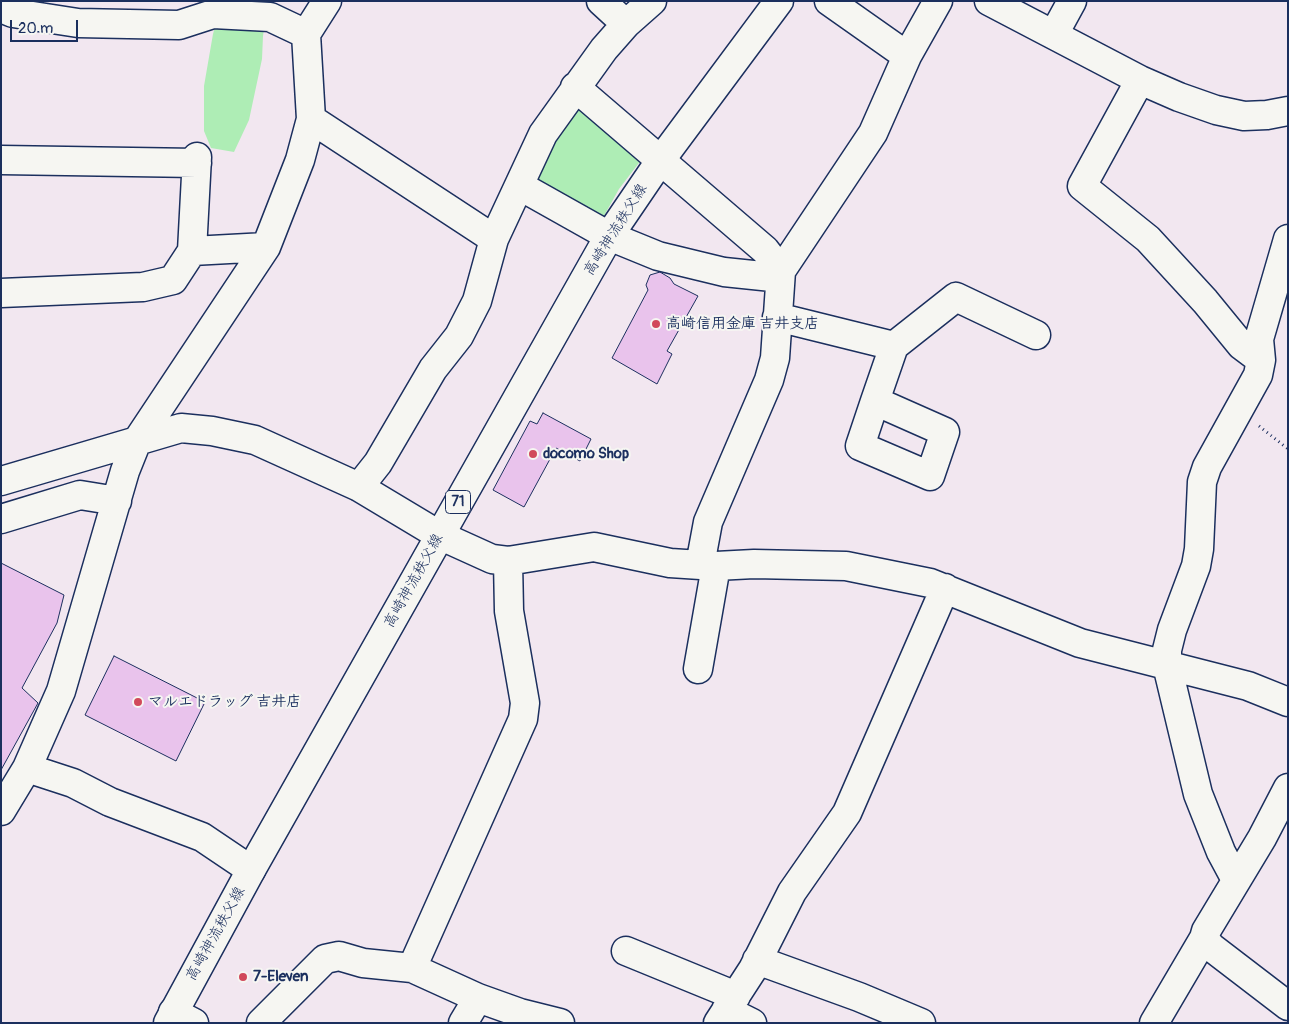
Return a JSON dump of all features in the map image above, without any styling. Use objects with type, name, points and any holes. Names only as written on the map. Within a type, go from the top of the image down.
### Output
[{"type":"street","points":[[1,811],[27,768],[61,691],[117,501],[137,441],[266,247],[300,160],[311,119],[306,34],[327,1]]},
{"type":"street","points":[[601,1],[626,24]]},
{"type":"street","points":[[359,487],[378,463],[433,369],[459,336],[477,301],[494,239],[543,134],[604,49],[626,24],[652,1]]},
{"type":"street","name":"高崎神流秩父線","points":[[178,1019],[251,870],[609,236],[660,161],[779,1]]},
{"type":"street","points":[[828,1],[907,56]]},
{"type":"street","points":[[520,186],[609,236],[658,256],[724,272],[772,277],[782,270],[873,133],[907,56],[938,1]]},
{"type":"street","points":[[989,1],[1140,80],[1179,97],[1244,116],[1267,116],[1288,111]]},
{"type":"street","points":[[1054,34],[1072,1]]},
{"type":"street","points":[[1,8],[13,13],[78,23],[179,25],[213,14],[270,17],[306,34]]},
{"type":"street","points":[[1140,80],[1082,186],[1148,239],[1205,301],[1241,345],[1261,360]]},
{"type":"street","points":[[575,87],[765,250],[782,270],[775,358],[769,380],[708,522],[708,565],[698,669]]},
{"type":"street","points":[[311,119],[494,239]]},
{"type":"street","points":[[1,160],[197,160],[192,252],[173,280],[143,287],[1,293]]},
{"type":"street","points":[[1236,880],[1221,852],[1198,794],[1167,665],[1167,650],[1200,549],[1202,482],[1207,467],[1258,375],[1261,360],[1259,339],[1288,239]]},
{"type":"street","points":[[192,252],[266,247]]},
{"type":"street","points":[[875,401],[894,346],[956,297],[1036,335]]},
{"type":"street","points":[[777,317],[894,346]]},
{"type":"street","points":[[1,482],[181,428],[254,440],[359,487],[440,535],[492,559],[508,561],[594,547],[670,563],[846,566],[945,588],[1080,643],[1248,686],[1288,702]]},
{"type":"street","points":[[1,519],[80,495],[117,501]]},
{"type":"street","points":[[412,968],[523,718],[524,703],[509,611],[508,561]]},
{"type":"street","points":[[727,1009],[757,960],[792,892],[847,813],[945,588]]},
{"type":"street","points":[[27,768],[73,782],[110,802],[202,837],[251,870]]},
{"type":"street","points":[[1154,1023],[1262,838],[1288,788]]},
{"type":"street","points":[[1204,938],[1211,947],[1288,1006]]},
{"type":"street","points":[[626,951],[752,1023]]},
{"type":"street","points":[[260,1023],[325,959],[339,956],[362,963],[412,968],[478,998],[520,1013],[560,1023]]},
{"type":"street","points":[[757,960],[858,996],[921,1023]]},
{"type":"street","points":[[463,1023],[478,998]]},
{"type":"path","points":[[1239,410],[1288,449]]},
{"type":"green space","points":[[222,1],[268,1],[262,59],[249,120],[234,152],[211,148],[204,131],[204,86],[213,34]]},
{"type":"green space","points":[[572,102],[645,155],[619,189],[600,223],[529,181]]},
{"type":"building","name":"高崎信用金庫 吉井支店","points":[[660,272],[670,278],[674,284],[698,296],[667,351],[672,354],[657,384],[612,358],[648,290],[646,285],[650,275]]},
{"type":"building","name":"docomo Shop","points":[[543,413],[591,439],[580,461],[556,448],[524,507],[493,490],[530,421],[537,424]]},
{"type":"building","points":[[1,563],[64,595],[57,623],[22,688],[38,703],[1,770]]},
{"type":"building","points":[[114,656],[205,702],[176,761],[85,715]]},
{"type":"place","name":"高崎信用金庫 吉井支店","points":[[656,324]]},
{"type":"place","name":"docomo Shop","points":[[533,454]]},
{"type":"place","name":"マルエドラッグ 吉井店","points":[[138,702]]},
{"type":"place","name":"7-Eleven","points":[[243,977]]}]
